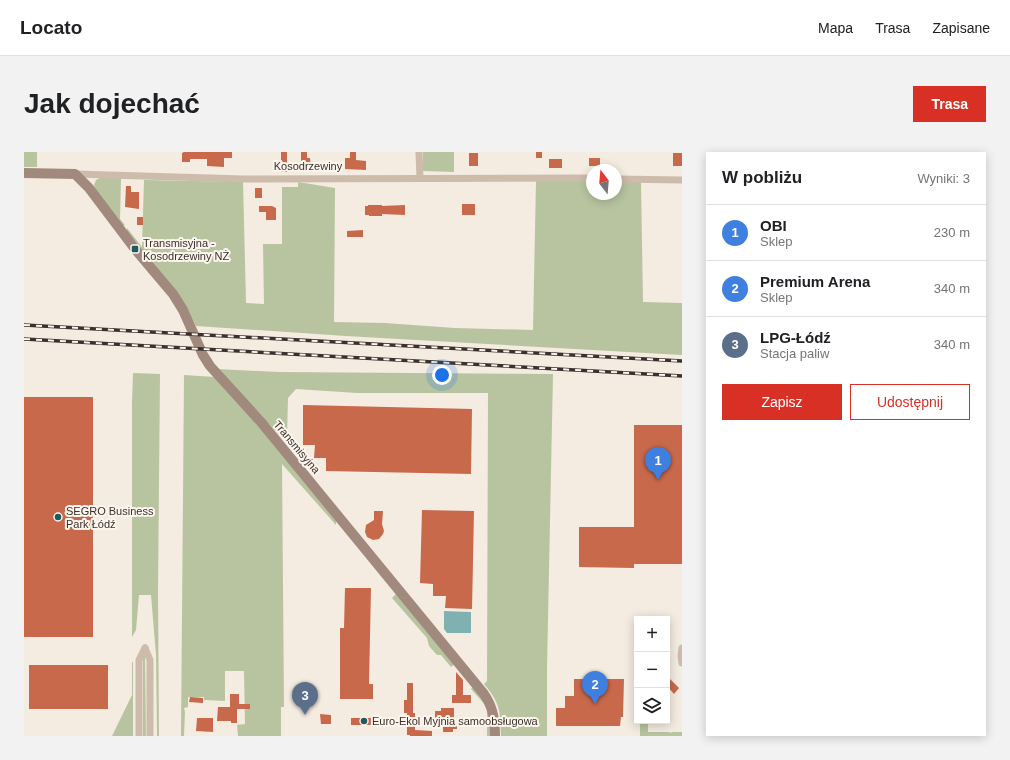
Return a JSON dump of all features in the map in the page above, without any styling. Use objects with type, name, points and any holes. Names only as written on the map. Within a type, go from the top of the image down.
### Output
[{"type":"street","points":[[419,152],[420,178]]},
{"type":"street","name":"Kosodrzewiny","points":[[24,173],[243,179],[586,178]]},
{"type":"street","name":"Transmisyjna","points":[[75,174],[89,188],[135,249],[173,294],[183,310],[203,355],[210,366],[261,422],[484,694],[490,703],[493,714],[495,736]]},
{"type":"street","points":[[622,179],[682,180]]},
{"type":"street","points":[[140,736],[140,660],[145,648],[150,660],[150,736]]},
{"type":"street","points":[[682,648],[682,662]]},
{"type":"green space","points":[[24,152],[37,152],[37,167],[24,167]]},
{"type":"green space","points":[[423,152],[454,152],[454,172],[423,171]]},
{"type":"green space","points":[[100,178],[126,178],[121,179],[120,219],[125,225],[122,226],[95,188],[94,185],[96,180]]},
{"type":"green space","points":[[144,180],[243,182],[246,303],[264,304],[263,244],[282,244],[282,187],[298,187],[298,182],[335,188],[334,322],[533,330],[536,181],[586,181],[586,200],[622,200],[622,182],[641,182],[643,302],[682,303],[682,355],[196,326],[182,300],[127,231],[127,228],[142,247]]},
{"type":"green space","points":[[217,369],[279,372],[553,374],[547,736],[501,736],[497,703],[484,684],[487,681],[488,393],[357,393],[296,389],[288,398],[287,437],[290,446]]},
{"type":"green space","points":[[133,373],[160,374],[158,592],[159,736],[157,736],[156,655],[151,595],[139,595],[136,630],[132,637]]},
{"type":"green space","points":[[184,375],[215,377],[282,452],[336,519],[336,525],[282,464],[284,707],[281,707],[281,736],[238,736],[237,725],[245,724],[244,671],[225,671],[225,701],[204,700],[204,697],[188,697],[188,707],[184,708],[184,736],[181,736]]},
{"type":"green space","points":[[397,593],[455,664],[451,667],[441,655],[437,655],[429,646],[427,638],[392,598]]},
{"type":"green space","points":[[145,655],[146,736],[143,736],[143,656]]},
{"type":"green space","points":[[132,662],[133,736],[112,736],[132,695]]},
{"type":"green space","points":[[459,667],[483,698],[487,707],[471,689],[473,687],[458,670]]},
{"type":"green space","points":[[487,708],[489,714],[491,736],[487,736]]},
{"type":"green space","points":[[640,724],[648,724],[648,732],[682,732],[682,736],[640,736]]},
{"type":"water","points":[[444,611],[471,612],[471,633],[447,633],[444,629]]},
{"type":"building","points":[[232,152],[232,158],[224,158],[224,167],[207,166],[207,159],[190,159],[190,162],[182,162],[182,153]]},
{"type":"building","points":[[281,152],[287,152],[287,172],[281,172]]},
{"type":"building","points":[[301,152],[307,152],[307,158],[310,158],[311,169],[304,169],[304,161],[301,161]]},
{"type":"building","points":[[350,152],[356,152],[356,160],[366,161],[366,170],[345,169],[345,158],[350,158]]},
{"type":"building","points":[[536,152],[542,152],[542,158],[536,158]]},
{"type":"building","points":[[469,153],[478,153],[478,166],[469,166]]},
{"type":"building","points":[[673,153],[682,153],[682,166],[673,166]]},
{"type":"building","points":[[589,158],[600,158],[600,164],[589,164]]},
{"type":"building","points":[[549,159],[562,159],[562,168],[549,168]]},
{"type":"building","points":[[126,186],[131,186],[131,192],[139,192],[139,209],[125,207]]},
{"type":"building","points":[[255,188],[262,188],[262,198],[255,198]]},
{"type":"building","points":[[462,204],[475,204],[475,215],[462,215]]},
{"type":"building","points":[[405,205],[405,215],[365,215],[365,206]]},
{"type":"building","points":[[259,206],[272,206],[276,208],[276,220],[266,220],[266,212],[259,212]]},
{"type":"building","points":[[137,217],[143,217],[143,225],[137,225]]},
{"type":"building","points":[[363,230],[363,237],[347,237],[347,231]]},
{"type":"building","name":"SEGRO Business Park Łódź","points":[[24,397],[93,397],[93,637],[24,637]]},
{"type":"building","points":[[303,405],[472,409],[471,474],[326,471],[326,458],[314,458],[315,445],[303,445]]},
{"type":"building","points":[[634,425],[682,425],[682,564],[634,564],[634,568],[579,567],[579,527],[634,527]]},
{"type":"building","points":[[422,510],[474,511],[472,609],[445,608],[446,596],[433,596],[433,584],[420,583]]},
{"type":"building","points":[[374,511],[383,511],[382,524],[384,531],[379,539],[373,540],[367,537],[365,532],[366,525],[374,520]]},
{"type":"building","points":[[345,588],[371,588],[369,684],[373,684],[373,699],[340,699],[340,628],[344,628]]},
{"type":"building","points":[[29,665],[108,665],[108,709],[29,709]]},
{"type":"building","points":[[456,672],[463,680],[463,695],[471,695],[471,703],[452,703],[452,695],[456,695]]},
{"type":"building","points":[[574,679],[624,679],[623,717],[621,717],[620,726],[556,726],[556,708],[565,708],[565,696],[574,696]]},
{"type":"building","points":[[670,679],[679,688],[674,694],[670,689]]},
{"type":"building","points":[[407,683],[413,683],[413,713],[415,713],[415,730],[432,731],[432,736],[407,735],[407,713],[404,713],[404,700],[407,700]]},
{"type":"building","points":[[230,694],[239,694],[239,704],[250,704],[250,709],[237,709],[237,723],[231,723],[231,721],[217,721],[218,707],[230,707]]},
{"type":"building","points":[[190,697],[203,698],[203,703],[189,702]]},
{"type":"building","points":[[441,708],[454,708],[454,723],[457,723],[457,729],[453,729],[453,732],[443,732],[443,727],[435,727],[435,711],[441,711]]},
{"type":"building","points":[[320,714],[331,715],[331,724],[321,724]]},
{"type":"building","points":[[197,718],[213,718],[213,732],[196,731]]},
{"type":"building","name":"Euro-Ekol Myjnia samoobsługowa","points":[[351,718],[376,718],[376,725],[351,725]]},
{"type":"railway","points":[[24,325],[682,361]]},
{"type":"railway","points":[[24,339],[682,376]]},
{"type":"place","name":"Transmisyjna - Kosodrzewiny NŻ","points":[[135,249]]},
{"type":"place","name":"OBI","points":[[658,480]]},
{"type":"place","name":"SEGRO Business Park Łódź","points":[[58,517]]},
{"type":"place","name":"Premium Arena","points":[[595,704]]},
{"type":"place","name":"LPG-Łódź","points":[[305,715]]},
{"type":"place","name":"Euro-Ekol Myjnia samoobsługowa","points":[[364,721]]}]
